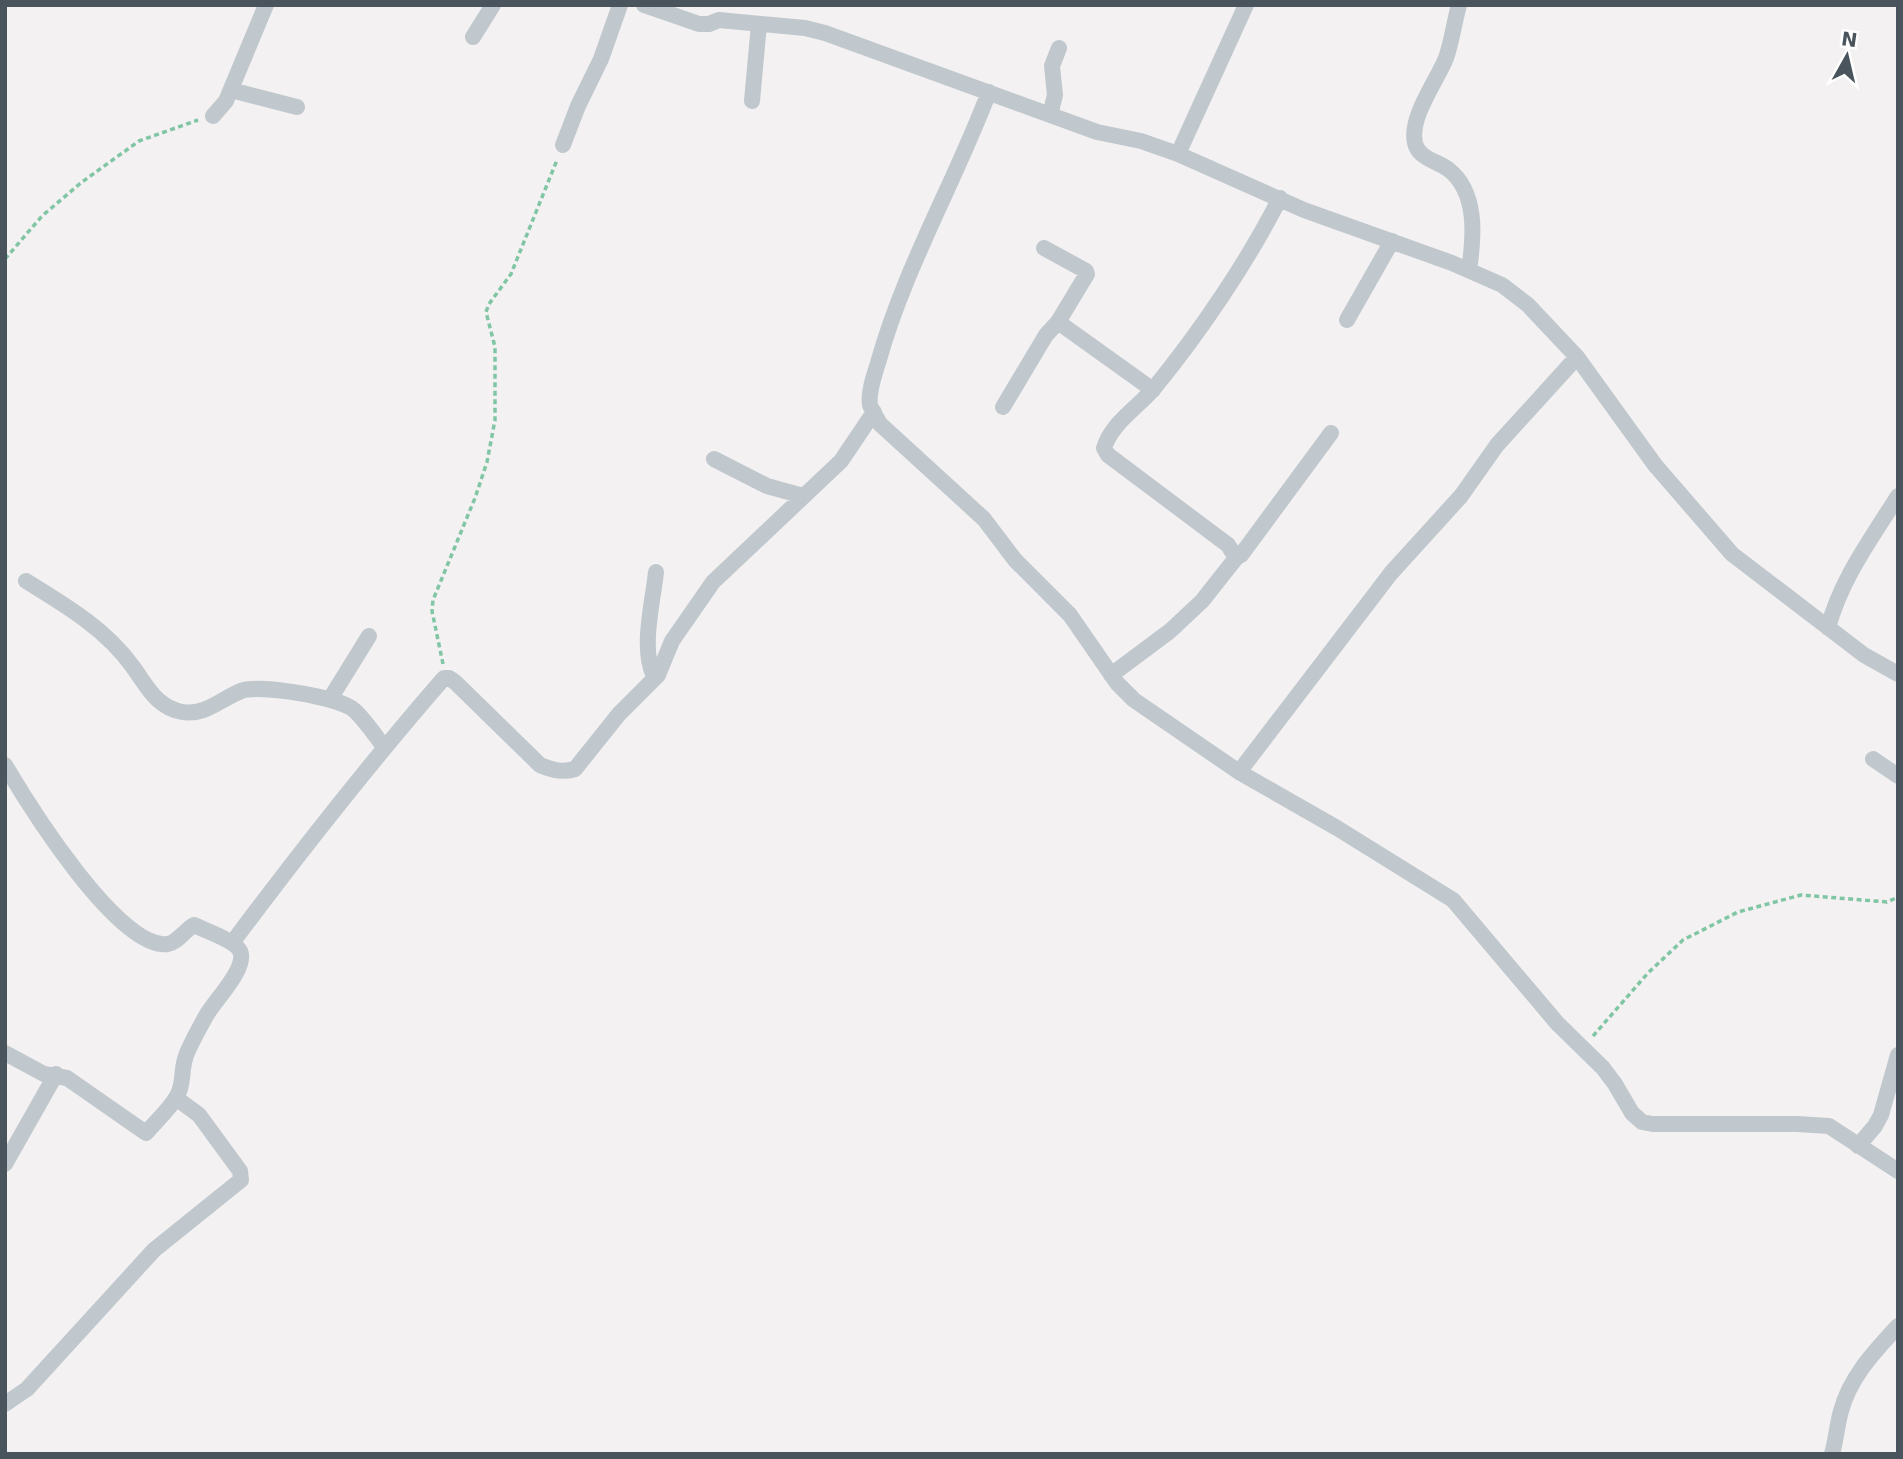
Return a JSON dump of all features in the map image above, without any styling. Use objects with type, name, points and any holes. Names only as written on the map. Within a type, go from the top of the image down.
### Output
[{"type":"street","points":[[213,116],[226,101],[266,5]]},
{"type":"street","points":[[473,37],[493,5]]},
{"type":"street","points":[[563,145],[601,59],[620,5]]},
{"type":"street","points":[[643,5],[684,12],[699,24],[719,20],[805,28],[825,33],[1097,132],[1141,141],[1178,154],[1304,210],[1469,270],[1502,285],[1528,304],[1577,357],[1655,465],[1732,554],[1828,628],[1898,674]]},
{"type":"street","points":[[1178,154],[1246,5]]},
{"type":"street","points":[[1459,5],[1445,59],[1419,116],[1415,143],[1419,153],[1447,169],[1459,180],[1474,228],[1469,270]]},
{"type":"street","points":[[752,102],[759,24]]},
{"type":"street","points":[[1050,115],[1055,95],[1052,66],[1059,48]]},
{"type":"street","points":[[231,89],[297,107]]},
{"type":"street","points":[[989,92],[971,141],[894,310],[871,388],[870,405],[880,424],[984,519],[1016,560],[1070,615],[1111,675],[1134,700],[1239,772],[1337,828],[1453,900],[1557,1023],[1603,1068],[1632,1113],[1643,1122],[1829,1126],[1898,1171]]},
{"type":"street","points":[[1236,558],[1228,545],[1108,455],[1104,448],[1108,435],[1153,390],[1261,236],[1280,198]]},
{"type":"street","points":[[1347,320],[1392,241]]},
{"type":"street","points":[[1003,407],[1087,274],[1044,248]]},
{"type":"street","points":[[1058,322],[1153,390]]},
{"type":"street","points":[[1239,772],[1391,573],[1461,496],[1497,445],[1577,357]]},
{"type":"street","points":[[232,943],[312,835],[384,747],[446,678],[455,682],[540,765],[567,772],[581,764],[619,714],[658,675],[672,641],[713,582],[841,461],[874,412]]},
{"type":"street","points":[[1111,675],[1170,631],[1202,601],[1241,555],[1331,433]]},
{"type":"street","points":[[715,459],[767,486],[803,496]]},
{"type":"street","points":[[1828,628],[1834,603],[1844,583],[1898,496]]},
{"type":"street","points":[[656,572],[647,645],[650,667],[653,674],[658,675]]},
{"type":"street","points":[[26,581],[109,637],[151,695],[165,705],[181,712],[193,713],[211,708],[241,691],[257,688],[330,699],[354,710],[384,747]]},
{"type":"street","points":[[330,699],[369,636]]},
{"type":"street","points":[[1873,759],[1898,776]]},
{"type":"street","points":[[5,765],[75,871],[128,928],[153,942],[167,944],[176,941],[194,925],[232,943],[240,951],[241,962],[206,1016],[188,1050],[184,1060],[182,1084],[176,1098],[146,1133],[67,1078],[44,1074],[5,1053]]},
{"type":"street","points":[[1858,1146],[1881,1115],[1898,1055]]},
{"type":"street","points":[[5,1164],[56,1074]]},
{"type":"street","points":[[5,1404],[27,1389],[154,1250],[241,1180],[240,1171],[199,1115],[176,1098]]},
{"type":"street","points":[[1832,1454],[1841,1412],[1850,1387],[1869,1358],[1898,1326]]},
{"type":"path","points":[[5,259],[42,216],[82,182],[139,141],[213,116]]},
{"type":"path","points":[[446,678],[432,611],[433,600],[475,498],[494,429],[495,347],[486,312],[511,274],[563,145]]},
{"type":"path","points":[[1583,1049],[1648,973],[1683,940],[1712,924],[1753,907],[1801,895],[1887,902],[1898,897]]}]
